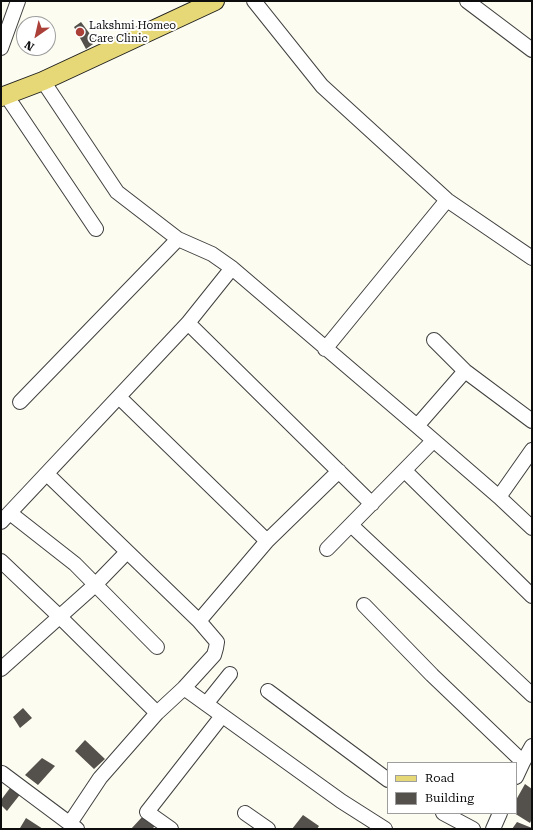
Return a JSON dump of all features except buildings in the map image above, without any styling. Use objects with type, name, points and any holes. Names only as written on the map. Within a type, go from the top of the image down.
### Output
[{"type":"main road","points":[[3,96],[44,82],[215,1]]},
{"type":"street","points":[[1,48],[18,1]]},
{"type":"street","points":[[254,1],[322,86],[447,200],[532,258]]},
{"type":"street","points":[[467,1],[532,50]]},
{"type":"street","points":[[44,82],[117,192],[178,240],[212,254],[232,268],[499,497],[532,528]]},
{"type":"street","points":[[3,96],[96,229]]},
{"type":"street","points":[[325,349],[447,200]]},
{"type":"street","points":[[20,402],[178,240]]},
{"type":"street","points":[[157,648],[75,564],[6,518],[120,398],[188,323],[232,268]]},
{"type":"street","points":[[188,323],[372,504]]},
{"type":"street","points":[[434,340],[465,371],[532,421]]},
{"type":"street","points":[[417,426],[465,371]]},
{"type":"street","points":[[120,398],[267,541]]},
{"type":"street","points":[[327,549],[433,441]]},
{"type":"street","points":[[499,497],[532,450]]},
{"type":"street","points":[[199,621],[267,541],[339,471]]},
{"type":"street","points":[[404,471],[532,596]]},
{"type":"street","points":[[2,773],[74,826],[100,778],[157,714],[184,688],[214,654],[216,648],[216,642],[199,621],[47,474]]},
{"type":"street","points":[[351,525],[532,695]]},
{"type":"street","points":[[1,669],[95,585],[127,552]]},
{"type":"street","points":[[1,561],[60,617],[157,714]]},
{"type":"street","points":[[364,605],[432,675],[522,762]]},
{"type":"street","points":[[206,704],[230,674]]},
{"type":"street","points":[[184,688],[341,801],[385,829]]},
{"type":"street","points":[[268,691],[387,779]]},
{"type":"street","points":[[171,829],[147,812],[222,716]]},
{"type":"street","points":[[517,774],[522,762],[532,746]]},
{"type":"street","points":[[244,813],[268,829]]},
{"type":"street","points":[[446,814],[473,829]]},
{"type":"street","points":[[493,829],[500,814]]},
{"type":"place","name":"Lakshmi Homeo Care Clinic","points":[[80,32]]}]
